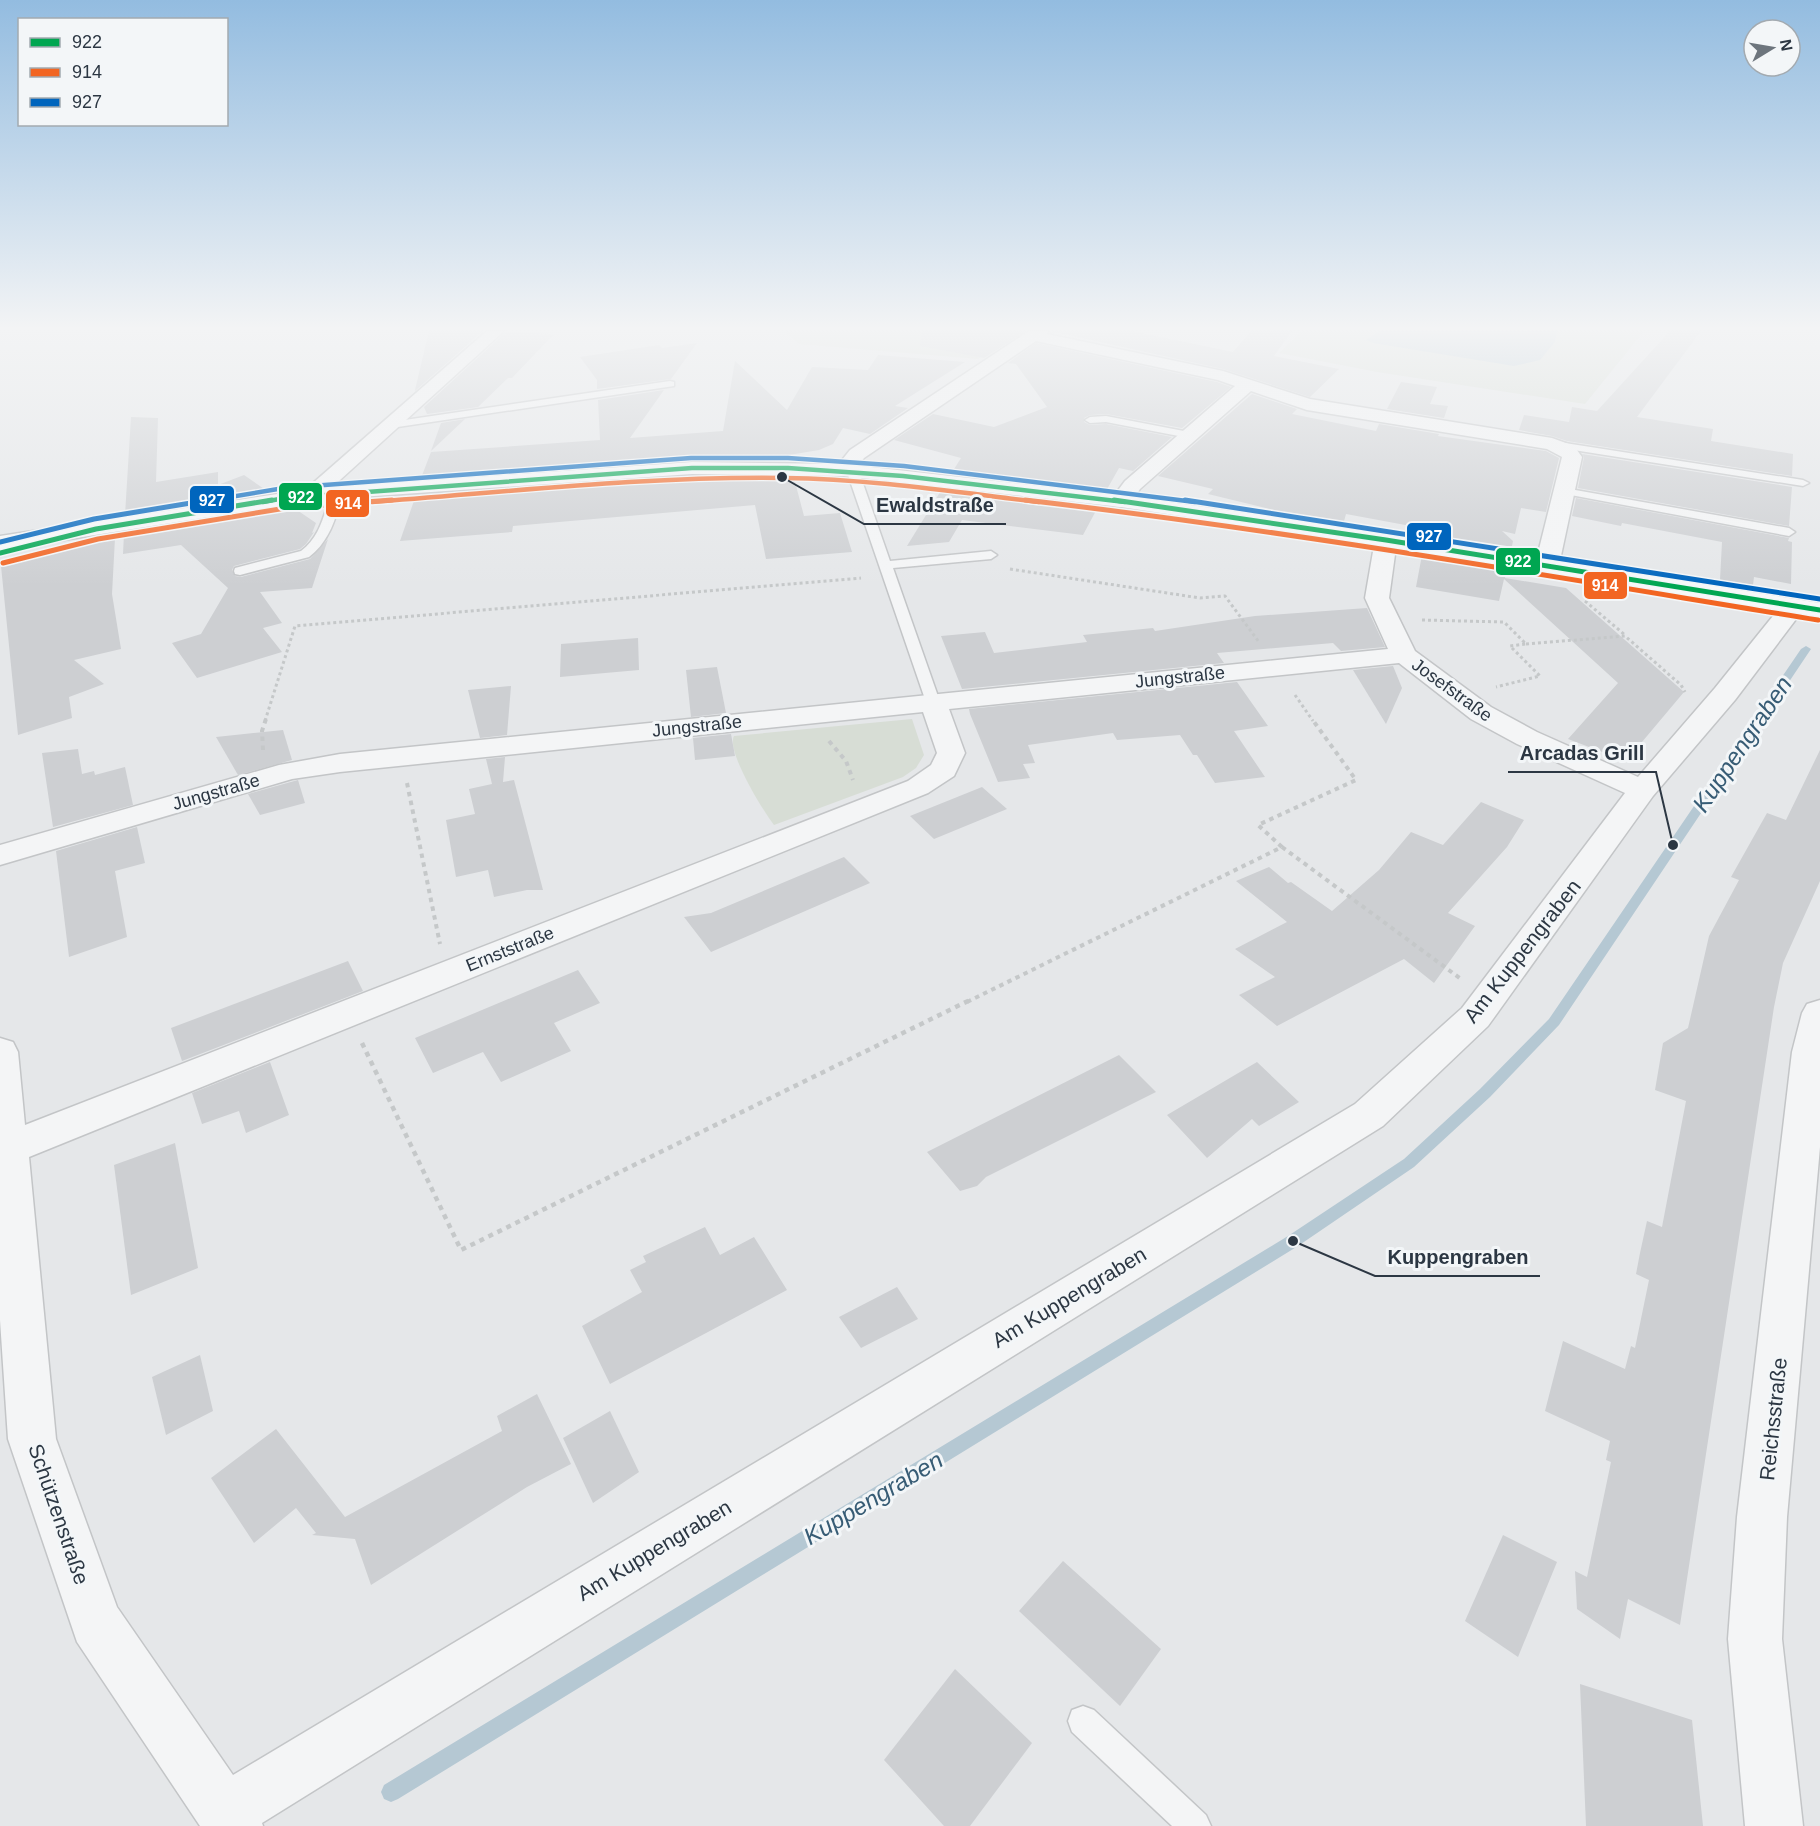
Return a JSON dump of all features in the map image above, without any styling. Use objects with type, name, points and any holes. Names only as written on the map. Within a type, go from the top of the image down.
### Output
[{"type":"street","points":[[327,494],[320,487],[400,416]]},
{"type":"street","points":[[848,471],[857,454],[913,416]]},
{"type":"street","points":[[1121,501],[1132,485],[1211,416]]},
{"type":"street","points":[[1382,416],[1552,444],[1568,450],[1572,457],[1547,565]]},
{"type":"street","points":[[0,543],[222,507],[327,494],[692,468],[848,471],[1121,501],[1547,565],[1807,608]]},
{"type":"street","points":[[0,553],[96,529]]},
{"type":"street","name":"Josefstraße","points":[[1386,540],[1377,598],[1404,655],[1481,713],[1527,738],[1643,790]]},
{"type":"street","name":"Am Kuppengraben","points":[[220,1821],[1369,1115],[1475,1017],[1643,790],[1725,694],[1807,608]]},
{"type":"street","name":"Jungstraße","points":[[0,855],[289,771],[340,763],[1404,655]]},
{"type":"street","name":"Ernststraße","points":[[6,1149],[918,787],[944,770],[951,753],[933,702]]},
{"type":"street","name":"Reichsstraße","points":[[1774,1826],[1755,1639],[1762,1517],[1810,1052],[1820,1014]]},
{"type":"street","name":"Schützenstraße","points":[[0,1052],[6,1149],[32,1439],[96,1623],[220,1821]]},
{"type":"lane","points":[[390,425],[460,416]]},
{"type":"lane","points":[[1090,420],[1106,419],[1189,435]]},
{"type":"lane","points":[[1552,444],[1803,483]]},
{"type":"lane","points":[[848,471],[887,570],[933,702]]},
{"type":"lane","points":[[1564,491],[1789,532]]},
{"type":"lane","points":[[240,572],[305,554],[315,548],[328,523],[327,494]]},
{"type":"lane","points":[[887,570],[991,555]]},
{"type":"lane","points":[[1083,1721],[1195,1826]]},
{"type":"path","points":[[1007,569],[1200,598],[1225,596],[1278,668]]},
{"type":"path","points":[[264,778],[262,731],[296,626],[887,570]]},
{"type":"path","points":[[1387,620],[1504,622],[1526,644]]},
{"type":"path","points":[[1458,696],[1540,676],[1510,646],[1625,636],[1681,685],[1688,698]]},
{"type":"path","points":[[1293,692],[1356,780],[1258,825],[1282,847],[1489,999]]},
{"type":"path","points":[[810,715],[814,728],[825,736],[846,761],[856,794],[868,806]]},
{"type":"path","points":[[402,756],[446,974]]},
{"type":"path","points":[[348,1012],[461,1250],[1282,847]]},
{"type":"shaded area","points":[[912,719],[924,755],[916,768],[903,777],[774,825],[747,781],[733,744],[734,736]]},
{"type":"building","points":[[599,416],[645,416],[630,438],[723,431],[726,416],[896,416],[870,434],[843,428],[833,444],[819,450],[789,455],[790,461],[692,460],[421,478],[431,452],[600,440]]},
{"type":"building","points":[[930,416],[943,416],[994,427],[1023,416],[1088,416],[1084,418],[1084,422],[1090,425],[1106,424],[1172,437],[1133,471],[1119,468],[1106,491],[951,474],[961,458],[894,440]]},
{"type":"building","points":[[1118,416],[1196,416],[1182,428]]},
{"type":"building","points":[[1227,416],[1303,416],[1376,431],[1379,424],[1439,434],[1438,436],[1546,451],[1559,458],[1546,512],[1521,508],[1515,534],[1502,531],[1513,541],[1511,551],[1426,537],[1427,529],[1346,514],[1343,525],[1320,521],[1208,494],[1213,489],[1158,476]]},
{"type":"building","points":[[1524,416],[1569,422],[1570,416],[1638,416],[1713,429],[1711,441],[1793,454],[1792,476],[1567,441],[1519,430]]},
{"type":"building","points":[[131,417],[158,418],[156,482],[218,472],[218,485],[244,475],[270,493],[125,515]]},
{"type":"building","points":[[465,419],[431,451],[441,423]]},
{"type":"building","points":[[1582,454],[1792,487],[1789,526],[1578,488],[1584,457]]},
{"type":"building","points":[[692,476],[794,478],[804,516],[840,513],[852,552],[766,559],[755,505],[513,526],[512,532],[400,541],[416,495]]},
{"type":"building","points":[[942,489],[1098,507],[1083,535],[962,520],[949,542],[907,546]]},
{"type":"building","points":[[1576,498],[1789,538],[1788,541],[1792,542],[1791,584],[1754,577],[1753,585],[1720,580],[1722,542],[1572,516]]},
{"type":"building","points":[[291,506],[316,523],[312,533],[314,532],[306,544],[300,549],[234,566],[232,570],[235,576],[241,577],[310,559],[328,539],[312,588],[260,592],[282,623],[263,628],[282,652],[197,678],[172,643],[201,634],[228,588],[181,545],[123,554],[124,533]]},
{"type":"building","points":[[115,538],[112,594],[121,649],[74,660],[104,684],[69,697],[72,718],[18,735],[1,566]]},
{"type":"building","points":[[1422,555],[1507,569],[1505,578],[1566,588],[1684,692],[1626,761],[1568,739],[1618,683],[1504,579],[1499,601],[1416,587]]},
{"type":"building","points":[[1367,608],[1385,647],[1341,651],[1333,643],[1217,653],[1224,663],[962,689],[941,636],[985,632],[994,653],[1087,642],[1083,635],[1153,628],[1155,631],[1255,616]]},
{"type":"building","points":[[638,638],[639,670],[560,677],[561,644]]},
{"type":"building","points":[[1393,666],[1402,688],[1386,724],[1353,670]]},
{"type":"building","points":[[717,667],[726,713],[691,717],[686,670]]},
{"type":"building","points":[[1237,682],[1268,726],[1234,731],[1265,777],[1215,783],[1197,755],[1193,755],[1180,735],[1117,740],[1113,733],[1028,745],[1035,763],[1023,764],[1030,778],[998,782],[969,709]]},
{"type":"building","points":[[511,686],[507,735],[480,738],[468,690]]},
{"type":"building","points":[[283,730],[292,760],[238,775],[216,737]]},
{"type":"building","points":[[731,734],[735,756],[695,760],[693,738]]},
{"type":"building","points":[[78,749],[82,774],[94,771],[95,775],[125,767],[133,805],[53,827],[42,753]]},
{"type":"building","points":[[1820,750],[1820,881],[1783,963],[1774,1007],[1680,1625],[1628,1599],[1620,1639],[1577,1609],[1575,1571],[1587,1577],[1611,1462],[1606,1460],[1610,1441],[1545,1411],[1563,1341],[1625,1369],[1631,1346],[1635,1348],[1649,1280],[1636,1274],[1640,1253],[1647,1221],[1662,1227],[1686,1101],[1655,1090],[1663,1043],[1688,1028],[1709,936],[1739,880],[1731,877],[1767,813],[1786,820]]},
{"type":"building","points":[[505,757],[503,782],[514,780],[543,890],[527,890],[494,897],[488,870],[456,877],[446,820],[475,814],[469,789],[492,784],[486,759]]},
{"type":"building","points":[[298,780],[305,803],[260,815],[248,794]]},
{"type":"building","points":[[982,787],[1007,809],[934,839],[910,816]]},
{"type":"building","points":[[1481,802],[1524,820],[1507,847],[1448,913],[1475,926],[1434,983],[1404,959],[1277,1026],[1239,995],[1275,977],[1235,949],[1287,922],[1236,881],[1269,867],[1288,883],[1291,882],[1332,911],[1379,870],[1411,832],[1443,845]]},
{"type":"building","points":[[137,827],[145,863],[115,871],[127,937],[69,957],[56,851]]},
{"type":"building","points":[[844,857],[870,883],[711,952],[684,917],[711,913]]},
{"type":"building","points":[[348,961],[363,991],[182,1061],[171,1028]]},
{"type":"building","points":[[578,970],[600,1003],[554,1023],[571,1051],[501,1082],[483,1052],[433,1073],[415,1038]]},
{"type":"building","points":[[1119,1055],[1156,1092],[986,1177],[977,1186],[960,1191],[927,1152]]},
{"type":"building","points":[[270,1062],[289,1115],[246,1133],[239,1111],[202,1124],[192,1093]]},
{"type":"building","points":[[1257,1062],[1299,1102],[1259,1126],[1252,1119],[1207,1158],[1167,1115]]},
{"type":"building","points":[[175,1143],[198,1268],[131,1295],[114,1165]]},
{"type":"building","points":[[705,1227],[720,1255],[754,1237],[787,1290],[610,1384],[582,1326],[642,1292],[630,1270],[646,1262],[643,1256]]},
{"type":"building","points":[[897,1287],[918,1319],[861,1348],[839,1317]]},
{"type":"building","points":[[200,1355],[213,1411],[166,1435],[152,1377]]},
{"type":"building","points":[[537,1394],[571,1464],[527,1487],[371,1585],[355,1539],[312,1535],[316,1533],[296,1508],[254,1543],[211,1478],[276,1429],[345,1517],[502,1431],[497,1416]]},
{"type":"building","points":[[610,1411],[639,1472],[593,1503],[563,1438]]},
{"type":"building","points":[[1503,1535],[1557,1562],[1518,1657],[1465,1621]]},
{"type":"building","points":[[1063,1561],[1161,1649],[1120,1706],[1019,1611]]},
{"type":"building","points":[[955,1669],[1032,1743],[970,1826],[944,1826],[884,1760]]},
{"type":"building","points":[[1580,1684],[1692,1720],[1703,1826],[1586,1826]]},
{"type":"waterway","name":"Kuppengraben","points":[[391,1792],[1293,1241],[1409,1163],[1485,1093],[1554,1022],[1806,649]]},
{"type":"transit line","name":"927","points":[[0,542],[94,519],[284,488],[691,458],[788,458],[904,466],[1123,491],[1388,530],[1820,599]]},
{"type":"transit line","name":"922","points":[[0,553],[96,529],[285,498],[692,468],[788,468],[903,476],[1121,501],[1386,540],[1820,610]]},
{"type":"transit line","name":"914","points":[[3,563],[98,539],[286,508],[692,478],[788,478],[902,486],[1120,511],[1384,550],[1818,620]]},
{"type":"place","name":"Ewaldstraße","points":[[782,477]]},
{"type":"place","name":"Arcadas Grill","points":[[1673,845]]},
{"type":"place","name":"Kuppengraben","points":[[1293,1241]]}]
